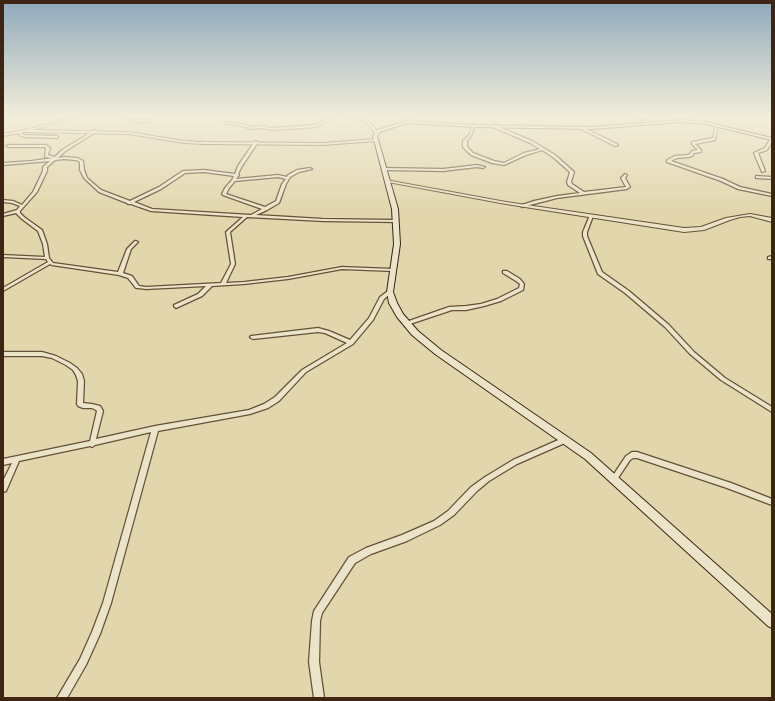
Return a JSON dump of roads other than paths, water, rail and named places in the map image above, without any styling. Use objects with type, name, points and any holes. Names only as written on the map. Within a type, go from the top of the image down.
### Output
[{"type":"main road","points":[[379,149],[388,181],[396,221],[397,244],[390,292],[393,303],[408,324],[438,352],[565,440],[614,478],[772,622]]},
{"type":"street","points":[[48,149],[46,156],[56,158]]},
{"type":"street","points":[[3,216],[18,211],[35,192],[45,171],[45,167],[66,149]]},
{"type":"street","points":[[252,149],[240,166],[234,180],[224,194],[266,209]]},
{"type":"street","points":[[467,149],[472,154],[493,162],[504,164],[522,155],[542,149],[569,168],[572,174],[569,182],[570,185],[584,194]]},
{"type":"street","points":[[698,149],[700,151],[693,152],[691,155],[676,157],[668,161],[739,188],[772,195]]},
{"type":"street","points":[[763,171],[756,154],[766,149]]},
{"type":"street","points":[[3,164],[56,158],[80,160],[82,162],[83,174],[100,192],[151,210],[164,212],[323,220],[396,221]]},
{"type":"street","points":[[384,169],[442,170],[477,166],[483,167]]},
{"type":"street","points":[[251,216],[280,200],[280,192],[287,178],[298,171],[310,169]]},
{"type":"street","points":[[129,203],[160,188],[184,172],[204,171],[237,175]]},
{"type":"street","points":[[523,206],[534,202],[627,188],[628,187],[623,178],[625,175]]},
{"type":"street","points":[[234,180],[278,176],[287,178]]},
{"type":"street","points":[[757,177],[772,178]]},
{"type":"street","points":[[388,181],[523,206],[694,230],[702,229],[740,216],[750,215],[772,220]]},
{"type":"street","points":[[3,201],[13,202],[22,206]]},
{"type":"street","points":[[18,211],[23,218],[40,230],[45,244],[48,260]]},
{"type":"street","points":[[223,284],[233,264],[228,233],[246,216]]},
{"type":"street","points":[[591,216],[585,236],[600,273],[627,292],[668,326],[692,353],[718,374],[772,410]]},
{"type":"street","points":[[120,274],[129,249],[136,242]]},
{"type":"street","points":[[3,256],[48,260],[57,265],[120,274],[130,277],[138,287],[146,288],[223,284],[288,278],[342,268],[392,270]]},
{"type":"street","points":[[3,290],[48,260]]},
{"type":"street","points":[[408,324],[451,308],[466,308],[499,300],[521,289],[522,284],[505,272]]},
{"type":"street","points":[[176,306],[200,295],[211,284]]},
{"type":"street","points":[[3,462],[92,444],[155,429],[250,412],[266,406],[277,400],[304,372],[351,343],[371,319],[382,298],[390,292]]},
{"type":"street","points":[[253,337],[318,330],[327,332],[351,343]]},
{"type":"street","points":[[3,354],[42,354],[54,357],[75,369],[79,374],[81,381],[80,404],[98,408],[100,411],[92,444]]},
{"type":"street","points":[[62,698],[83,662],[96,634],[107,603],[155,429]]},
{"type":"street","points":[[319,698],[314,662],[316,621],[318,611],[352,560],[369,551],[404,538],[437,523],[451,513],[474,489],[487,479],[515,462],[565,440]]},
{"type":"street","points":[[614,478],[628,458],[632,455],[637,455],[728,485],[772,502]]},
{"type":"street","points":[[3,489],[17,459]]}]
